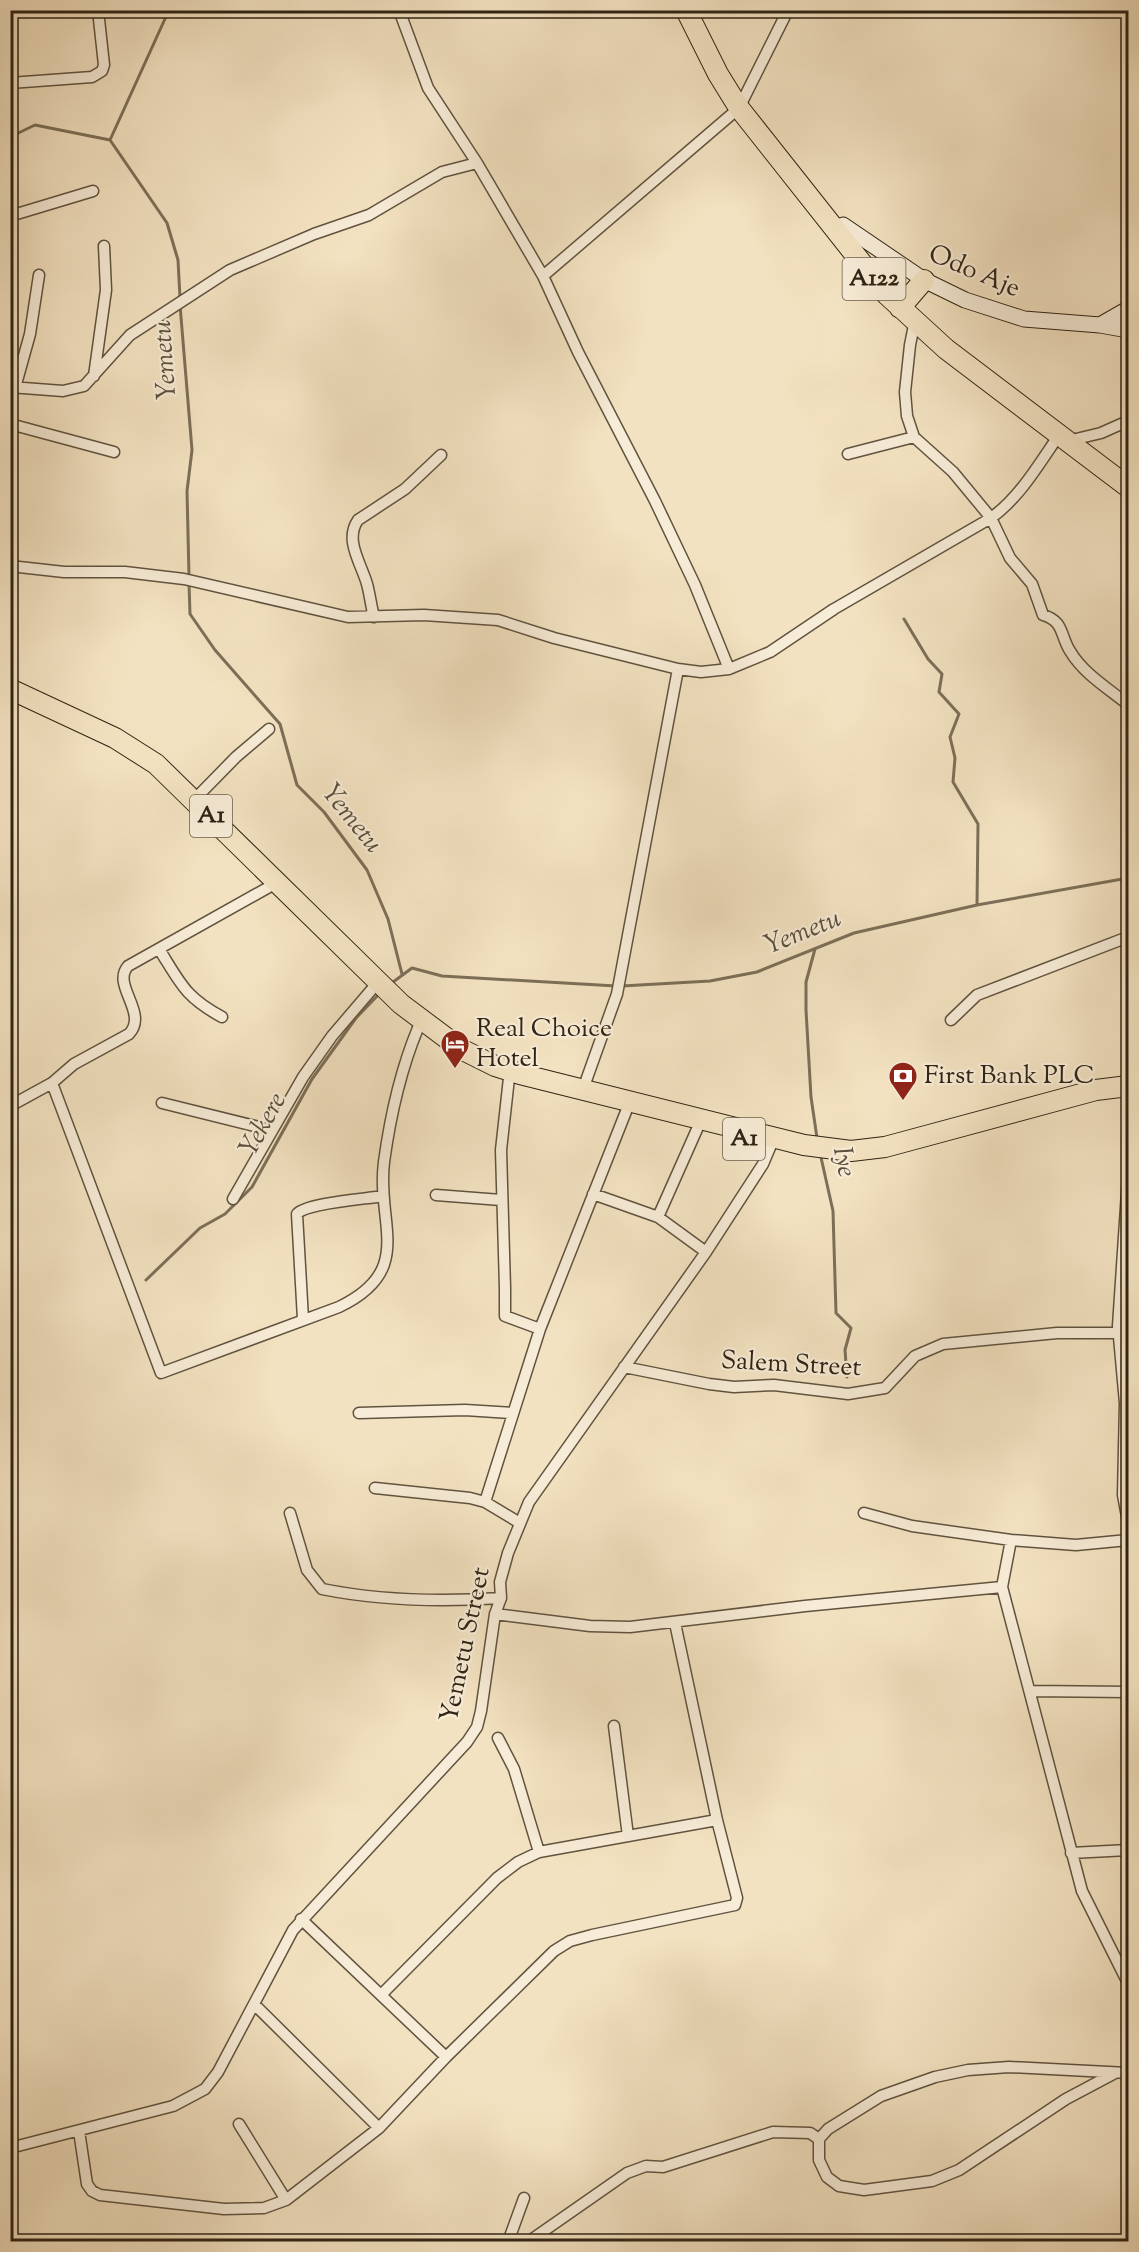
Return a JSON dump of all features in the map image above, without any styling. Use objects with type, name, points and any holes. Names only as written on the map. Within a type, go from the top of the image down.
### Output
[{"type":"highway","name":"A122","points":[[686,10],[718,74],[909,312],[1128,487]]},
{"type":"highway","name":"A122","points":[[697,10],[742,104],[843,225],[909,312]]},
{"type":"highway","points":[[909,312],[924,280]]},
{"type":"highway","name":"A122","points":[[1068,437],[1128,478]]},
{"type":"highway","name":"A1","points":[[10,689],[134,749],[162,770],[191,803],[418,1028],[470,1062],[509,1078],[582,1094],[830,1157],[871,1157],[1079,1104],[1128,1094]]},
{"type":"highway","name":"A1","points":[[10,699],[114,749],[191,803]]},
{"type":"highway","name":"A1","points":[[381,990],[435,1032],[479,1059],[510,1072],[627,1109],[698,1127],[773,1142],[834,1150],[867,1150],[903,1143],[1096,1090],[1128,1086]]},
{"type":"street","points":[[10,83],[92,77],[102,71],[104,65],[98,10]]},
{"type":"street","points":[[399,10],[428,88],[477,163],[543,276],[578,352],[670,532],[729,669]]},
{"type":"street","points":[[543,276],[742,104],[788,10]]},
{"type":"street","points":[[39,275],[30,334],[13,387],[63,391],[84,386],[93,379],[130,335],[254,258],[369,215],[442,172],[477,163]]},
{"type":"street","points":[[10,216],[93,191]]},
{"type":"street","name":"Odo Aje","points":[[843,225],[924,280],[965,300],[1023,319],[1100,325],[1128,330]]},
{"type":"street","points":[[93,379],[106,290],[104,246]]},
{"type":"street","points":[[1100,325],[1128,309]]},
{"type":"street","points":[[909,312],[906,392],[907,416],[914,437],[953,471],[991,518],[1010,558],[1032,584],[1043,615],[1053,618],[1060,626],[1069,650],[1083,668],[1126,703]]},
{"type":"street","points":[[10,566],[64,572],[125,572],[184,579],[330,615],[374,617],[424,615],[498,620],[554,638],[678,669],[700,672],[729,669],[749,663],[770,652],[866,590],[991,518],[1004,509],[1068,437],[1101,433],[1128,421]]},
{"type":"street","points":[[10,424],[114,452]]},
{"type":"street","points":[[848,454],[914,437]]},
{"type":"street","points":[[374,617],[367,585],[353,544],[354,526],[358,520],[405,489],[441,455]]},
{"type":"street","points":[[582,1094],[617,994],[678,669]]},
{"type":"street","points":[[191,803],[236,757],[268,729]]},
{"type":"street","points":[[10,1106],[52,1083],[74,1064],[129,1034],[135,1028],[137,1020],[123,978],[124,970],[274,884]]},
{"type":"street","points":[[951,1020],[977,995],[1128,937]]},
{"type":"street","points":[[159,949],[183,988],[198,1004],[222,1017]]},
{"type":"street","points":[[233,1199],[272,1130],[326,1044],[381,990]]},
{"type":"street","points":[[52,1083],[161,1373],[355,1299],[378,1278],[389,1235],[383,1196],[384,1161],[406,1061],[418,1028]]},
{"type":"street","points":[[509,1078],[501,1150],[505,1316],[540,1329]]},
{"type":"street","points":[[162,1103],[272,1130]]},
{"type":"street","points":[[484,1503],[540,1329],[627,1109]]},
{"type":"street","points":[[658,1218],[698,1127]]},
{"type":"street","name":"Yemetu Street","points":[[10,2148],[173,2106],[205,2089],[218,2072],[284,1944],[301,1919],[467,1742],[477,1727],[495,1614],[501,1598],[500,1582],[529,1502],[555,1461],[706,1252],[773,1142]]},
{"type":"street","points":[[1128,1177],[1124,1288],[1119,1333],[1125,1402],[1123,1495],[1128,1522]]},
{"type":"street","points":[[593,1194],[658,1218],[706,1252]]},
{"type":"street","points":[[436,1195],[501,1200]]},
{"type":"street","points":[[303,1319],[297,1214],[301,1210],[313,1207],[383,1196]]},
{"type":"street","name":"Salem Street","points":[[624,1367],[734,1387],[774,1385],[848,1394],[885,1388],[915,1356],[943,1344],[1057,1333],[1119,1333]]},
{"type":"street","points":[[359,1413],[465,1410],[512,1413]]},
{"type":"street","points":[[375,1488],[446,1493],[484,1503],[520,1523]]},
{"type":"street","points":[[290,1513],[307,1570],[322,1589],[383,1599],[452,1601],[501,1598]]},
{"type":"street","points":[[864,1513],[912,1526],[1011,1540],[1076,1545],[1128,1540]]},
{"type":"street","points":[[1011,1540],[1002,1587],[1031,1691],[1071,1853],[1082,1891],[1128,1983]]},
{"type":"street","points":[[495,1614],[609,1627],[675,1623],[805,1606],[1002,1587]]},
{"type":"street","points":[[79,2131],[87,2184],[92,2191],[100,2195],[224,2209],[264,2208],[286,2200],[379,2128],[446,2057],[554,1951],[570,1941],[735,1905],[737,1898],[717,1820],[675,1623]]},
{"type":"street","points":[[1031,1691],[1128,1692]]},
{"type":"street","points":[[614,1726],[628,1836]]},
{"type":"street","points":[[498,1738],[514,1769],[539,1852]]},
{"type":"street","points":[[381,1995],[497,1878],[518,1862],[539,1852],[717,1820]]},
{"type":"street","points":[[1071,1853],[1128,1850]]},
{"type":"street","points":[[301,1919],[446,2057]]},
{"type":"street","points":[[254,2004],[379,2128]]},
{"type":"street","points":[[1115,2073],[1066,2099],[959,2170],[932,2181],[864,2190],[839,2187],[827,2177],[819,2160],[819,2139],[828,2129],[861,2106],[905,2086],[935,2077],[968,2070],[1009,2067],[1090,2069],[1128,2073]]},
{"type":"street","points":[[239,2124],[286,2200]]},
{"type":"street","points":[[528,2241],[627,2173],[646,2166],[663,2167],[773,2132],[810,2133],[819,2139]]},
{"type":"street","points":[[508,2241],[524,2198]]},
{"type":"waterway","name":"Yemetu","points":[[169,10],[110,140],[167,223],[178,260],[180,298]]},
{"type":"waterway","points":[[10,137],[35,125],[110,140]]},
{"type":"waterway","name":"Yemetu","points":[[180,305],[192,450],[187,491],[189,576]]},
{"type":"waterway","name":"Yemetu","points":[[189,583],[190,614],[215,650],[280,724],[297,785],[324,812],[367,870],[388,919],[402,974]]},
{"type":"waterway","points":[[904,619],[928,659],[942,674],[939,692],[959,714],[950,737],[955,758],[953,782],[978,824],[977,905]]},
{"type":"waterway","name":"Yemetu","points":[[622,986],[710,981],[757,972],[854,933],[977,905],[1128,878]]},
{"type":"waterway","name":"Iye","points":[[815,949],[806,982],[806,1010],[811,1097],[817,1138]]},
{"type":"waterway","name":"Yemetu","points":[[389,985],[412,968],[442,976],[616,986]]},
{"type":"waterway","name":"Yekere","points":[[146,1280],[200,1228],[225,1214],[252,1187],[312,1079],[356,1018],[380,993]]},
{"type":"waterway","name":"Iye","points":[[820,1153],[833,1211],[836,1313],[851,1328],[845,1350],[847,1377]]},
{"type":"place","name":"Real Choice Hotel","points":[[455,1070]]},
{"type":"place","name":"First Bank PLC","points":[[903,1102]]}]
